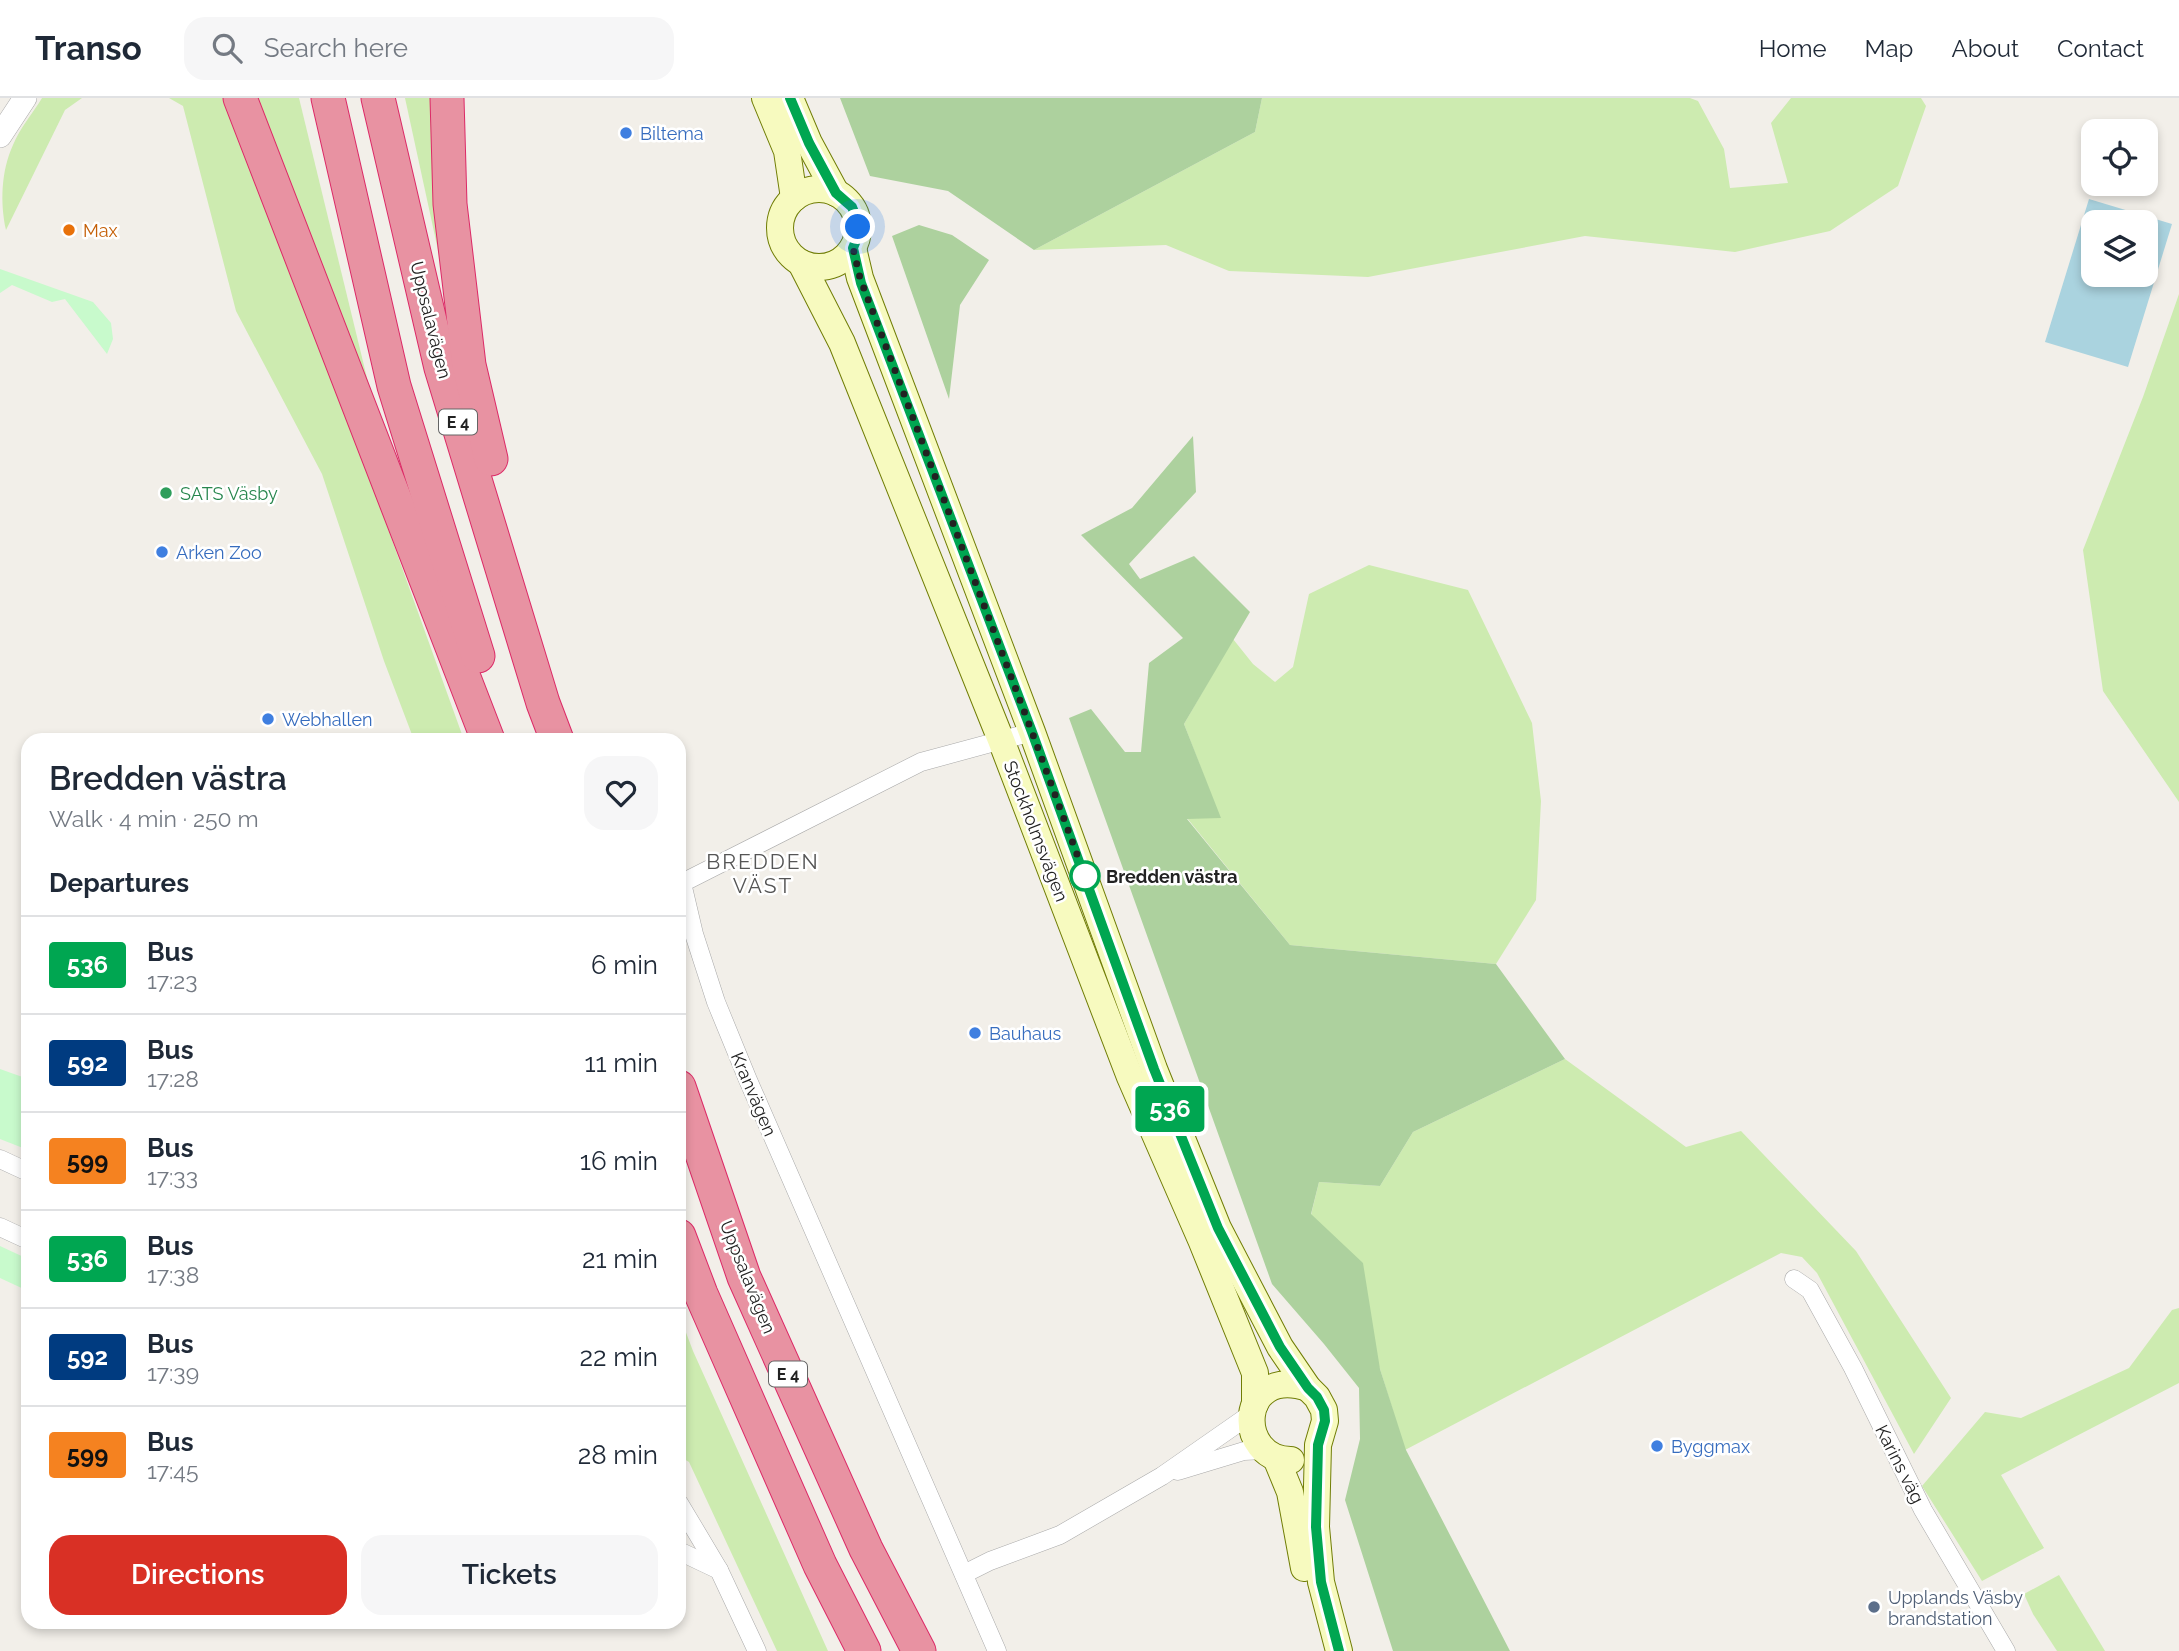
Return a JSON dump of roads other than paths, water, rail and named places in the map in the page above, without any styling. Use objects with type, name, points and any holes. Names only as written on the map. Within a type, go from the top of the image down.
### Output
[{"type":"highway","points":[[240,98],[485,733]]},
{"type":"highway","points":[[328,98],[394,386],[502,733]]},
{"type":"highway","name":"Uppsalavägen","points":[[378,98],[441,368],[554,733]]},
{"type":"highway","points":[[447,98],[450,204],[470,365],[485,441],[572,733]]},
{"type":"highway","name":"Uppsalavägen","points":[[686,1107],[744,1277],[866,1549],[919,1651]]},
{"type":"highway","name":"E 4","points":[[686,1254],[820,1565],[864,1651]]},
{"type":"main road","points":[[765,98],[788,151],[794,198],[816,189],[836,193]]},
{"type":"main road","name":"Stockholmsvägen","points":[[790,98],[809,143],[836,193],[852,207],[856,217],[857,238],[853,248],[861,283],[1032,732],[1154,1069],[1218,1228],[1280,1347],[1324,1410],[1325,1421],[1318,1445],[1316,1527],[1321,1582],[1339,1651]]},
{"type":"main road","name":"Stockholmsvägen","points":[[794,198],[783,213],[780,233],[787,251],[801,263],[842,344],[1001,740],[1130,1077],[1202,1242],[1255,1373],[1255,1437],[1270,1454],[1290,1492],[1322,1651]]},
{"type":"main road","points":[[801,263],[810,267],[829,266],[838,262],[853,248]]},
{"type":"main road","points":[[1253,1409],[1269,1388],[1293,1383],[1308,1388]]},
{"type":"main road","points":[[1270,1454],[1289,1460],[1309,1453],[1318,1445]]},
{"type":"street","points":[[0,136],[25,98]]},
{"type":"street","name":"Kranvägen","points":[[686,881],[921,762],[1032,732]]},
{"type":"street","name":"Kranvägen","points":[[686,900],[694,934],[721,1014],[996,1651]]},
{"type":"street","points":[[0,1159],[21,1169]]},
{"type":"street","points":[[0,1227],[21,1237]]},
{"type":"street","name":"Karins väg","points":[[1794,1279],[1810,1290],[1853,1368],[1923,1510],[2006,1651]]},
{"type":"street","points":[[964,1574],[990,1561],[1060,1535],[1162,1476],[1253,1409]]},
{"type":"street","points":[[1162,1476],[1244,1451],[1270,1454]]},
{"type":"street","points":[[686,1515],[719,1570],[757,1651]]},
{"type":"street","points":[[686,1554],[719,1570]]},
{"type":"water","points":[[2089,199],[2126,210],[2086,210]]},
{"type":"water","points":[[2158,220],[2172,224],[2158,270]]},
{"type":"water","points":[[2081,225],[2081,287],[2153,287],[2128,367],[2045,342]]},
{"type":"place","name":"Biltema","points":[[626,133]]},
{"type":"place","name":"Max","points":[[69,230]]},
{"type":"place","name":"SATS Väsby","points":[[166,493]]},
{"type":"place","name":"Arken Zoo","points":[[162,552]]},
{"type":"place","name":"Webhallen","points":[[268,719]]},
{"type":"place","name":"Bredden västra","points":[[1085,876]]},
{"type":"place","name":"Bauhaus","points":[[975,1033]]},
{"type":"place","name":"Byggmax","points":[[1657,1446]]},
{"type":"place","name":"Upplands Väsby brandstation","points":[[1874,1607]]},
{"type":"district","name":"BREDDEN VÄST","points":[[763,873]]}]
